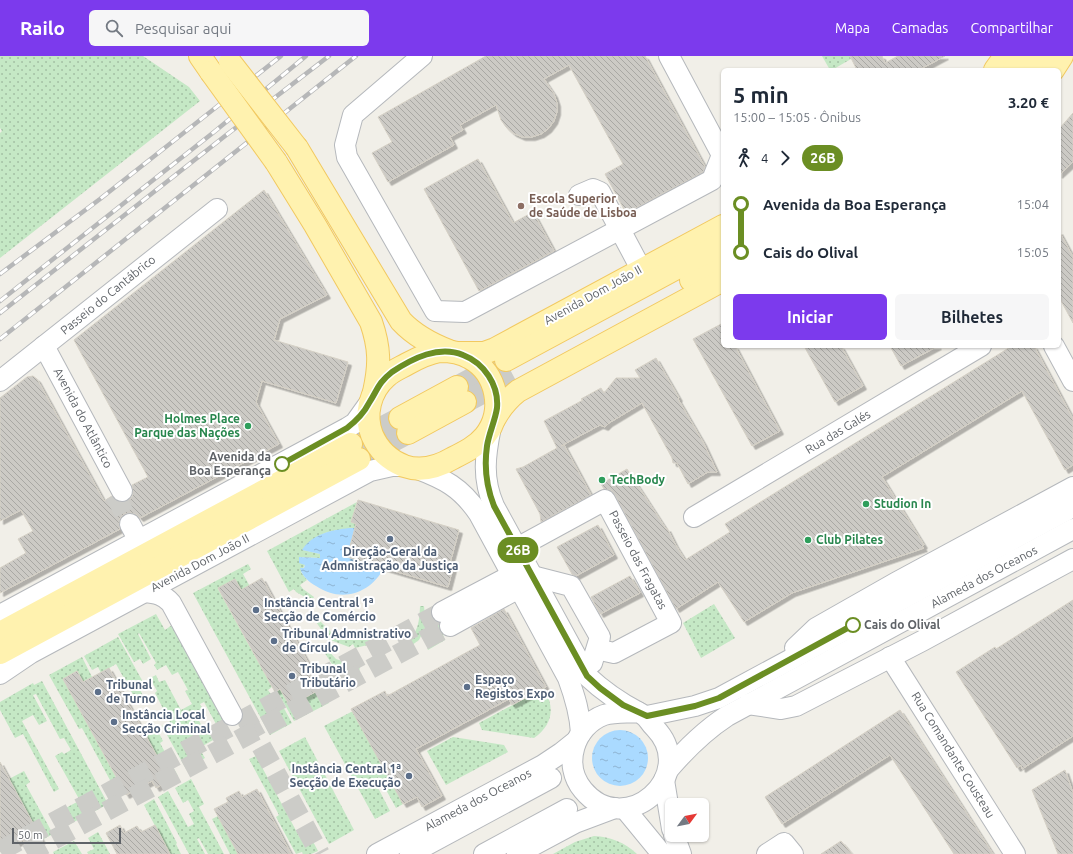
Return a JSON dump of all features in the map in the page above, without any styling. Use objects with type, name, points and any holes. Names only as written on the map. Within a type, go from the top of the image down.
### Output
[{"type":"main road","points":[[996,68],[1005,56]]},
{"type":"main road","points":[[1015,68],[1023,56]]},
{"type":"main road","points":[[1036,68],[1044,56]]},
{"type":"main road","points":[[1054,68],[1062,56]]},
{"type":"main road","points":[[219,60],[297,148],[401,321],[416,335],[432,344],[470,357],[478,363],[490,379],[496,398],[493,422]]},
{"type":"main road","points":[[219,60],[276,162],[315,225],[371,322],[376,335],[379,356],[378,374],[368,412],[369,422],[375,441],[380,449],[396,462],[410,467],[435,467],[444,463],[479,443],[505,403],[518,391],[721,281]]},
{"type":"main road","name":"Avenida Dom João II","points":[[455,352],[484,353],[495,349],[721,227]]},
{"type":"main road","name":"Avenida Dom João II","points":[[721,244],[510,368],[721,264]]},
{"type":"main road","points":[[372,397],[386,377],[408,364],[430,353],[455,352]]},
{"type":"main road","points":[[404,425],[461,394]]},
{"type":"main road","name":"Avenida Dom João II","points":[[0,633],[355,451],[0,654]]},
{"type":"main road","points":[[0,654],[32,653]]},
{"type":"street","points":[[187,56],[219,60]]},
{"type":"street","points":[[422,56],[353,115],[344,145],[347,157],[435,311],[464,312],[712,180],[721,158]]},
{"type":"street","points":[[670,56],[721,153]]},
{"type":"street","points":[[579,195],[593,189],[600,192],[641,269]]},
{"type":"street","name":"Passeio do Cantábrico","points":[[0,381],[217,209]]},
{"type":"street","name":"Rua das Galés","points":[[694,517],[978,348]]},
{"type":"street","points":[[1062,348],[1073,382]]},
{"type":"street","name":"Avenida do Atlântico","points":[[40,349],[118,493]]},
{"type":"street","points":[[2,616],[139,530],[347,428],[359,418],[372,397]]},
{"type":"street","points":[[493,422],[487,446],[486,479],[489,493],[494,506],[517,548],[521,580],[568,678],[580,715],[579,737]]},
{"type":"street","name":"Avenida Dom João II","points":[[0,674],[32,653],[370,470],[392,466],[410,467]]},
{"type":"street","points":[[410,467],[434,475],[462,492],[471,502],[521,580],[587,676],[615,699],[642,714],[664,740],[668,755],[666,775],[669,798]]},
{"type":"street","name":"Alameda dos Oceanos","points":[[781,664],[796,646],[816,628],[897,582],[1073,487]]},
{"type":"street","name":"Passeio das Fragatas","points":[[517,548],[606,500],[671,623],[614,654],[605,651]]},
{"type":"street","name":"Alameda dos Oceanos","points":[[642,714],[695,706],[719,698],[1073,507]]},
{"type":"street","name":"Alameda dos Oceanos","points":[[666,775],[683,753],[714,724],[748,704],[1073,529]]},
{"type":"street","points":[[748,704],[781,709],[796,706],[1073,559]]},
{"type":"street","points":[[145,592],[161,595],[171,603],[237,712],[181,597],[180,584],[186,570]]},
{"type":"street","points":[[446,619],[521,580],[571,586],[600,637],[587,676]]},
{"type":"street","points":[[845,681],[870,639]]},
{"type":"street","name":"Rua Comandante Cousteau","points":[[890,657],[1015,854]]},
{"type":"street","points":[[642,714],[614,713],[604,715],[595,720],[579,737],[573,751],[573,770],[581,788],[595,802],[604,806],[620,809],[662,854]]},
{"type":"street","name":"Alameda dos Oceanos","points":[[377,854],[561,754],[579,737]]},
{"type":"street","points":[[517,854],[575,823],[620,809],[635,807],[656,793],[666,775]]},
{"type":"street","name":"Alameda dos Oceanos","points":[[410,854],[551,778]]},
{"type":"street","points":[[484,854],[567,809]]},
{"type":"street","points":[[677,842],[682,854]]},
{"type":"street","points":[[767,854],[784,843],[793,854]]},
{"type":"green space","points":[[0,56],[143,56],[189,87],[200,101],[0,258],[0,133],[2,131],[0,128]]},
{"type":"green space","points":[[822,56],[850,56],[851,59],[835,68],[829,68]]},
{"type":"green space","points":[[357,502],[351,522],[361,525],[360,529],[335,531],[322,534],[303,550],[320,554],[320,558],[299,557],[299,560],[305,565],[301,572],[307,580],[300,585],[314,597],[312,601],[296,592],[294,589],[289,592],[267,551]]},
{"type":"green space","points":[[248,564],[251,569],[243,574],[252,590],[244,595],[235,579],[218,589],[272,687],[268,690],[271,694],[275,692],[292,723],[270,735],[193,593]]},
{"type":"green space","points":[[714,604],[735,638],[701,658],[683,623]]},
{"type":"green space","points":[[420,606],[424,606],[426,626],[419,640],[400,654],[397,651],[415,632],[419,621]]},
{"type":"green space","points":[[156,614],[165,630],[172,625],[228,732],[222,735],[204,702],[200,704],[206,715],[198,719],[204,730],[209,728],[215,739],[199,748],[205,758],[186,769],[162,726],[167,723],[170,729],[173,728],[155,693],[157,691],[150,678],[156,675],[159,682],[165,680],[181,710],[192,704],[185,691],[188,690],[178,672],[172,675],[166,665],[157,670],[154,665],[156,663],[139,633],[138,634],[151,659],[143,664],[140,659],[134,662],[118,634]]},
{"type":"green space","points":[[436,615],[445,640],[428,650],[427,647],[438,637],[434,616]]},
{"type":"green space","points":[[319,620],[331,632],[354,639],[372,640],[372,644],[355,648],[353,644],[349,647],[328,639],[316,622]]},
{"type":"green space","points":[[118,637],[143,682],[138,685],[144,698],[137,702],[116,664],[101,673],[98,667],[92,670],[84,656]]},
{"type":"green space","points":[[325,647],[336,659],[360,667],[359,672],[332,664],[322,649]]},
{"type":"green space","points":[[82,657],[92,677],[83,682],[77,671],[63,679],[117,779],[111,782],[82,728],[79,729],[49,675]]},
{"type":"green space","points":[[42,681],[108,804],[88,815],[55,756],[62,752],[64,754],[71,750],[64,738],[60,739],[36,694],[33,695],[47,721],[39,725],[33,715],[22,721],[59,789],[54,792],[23,734],[15,738],[0,710],[0,702],[33,683],[34,685]]},
{"type":"green space","points":[[544,688],[550,702],[550,715],[545,727],[534,738],[482,730],[479,723]]},
{"type":"green space","points":[[280,689],[290,706],[322,689],[329,703],[294,721],[277,691]]},
{"type":"green space","points":[[353,711],[403,804],[396,808],[379,777],[374,780],[390,811],[375,819],[324,726]]},
{"type":"green space","points":[[153,722],[163,741],[160,743],[178,776],[170,780],[142,728]]},
{"type":"green space","points":[[305,737],[354,830],[329,844],[279,751]]},
{"type":"green space","points":[[453,737],[504,745],[508,752],[446,785],[427,751]]},
{"type":"green space","points":[[256,756],[300,838],[309,834],[318,851],[311,854],[303,854],[302,852],[296,854],[276,817],[279,815],[249,759]]},
{"type":"green space","points":[[24,771],[30,782],[26,785],[53,834],[42,840],[9,779]]},
{"type":"green space","points":[[191,779],[204,804],[199,807],[224,854],[208,854],[199,838],[197,839],[205,854],[189,854],[158,797],[168,791],[188,827],[194,824],[189,814],[194,811],[188,800],[183,803],[175,788]]},
{"type":"green space","points":[[154,799],[177,843],[176,844],[181,854],[170,854],[144,805]]},
{"type":"green space","points":[[77,802],[85,816],[63,828],[56,813]]},
{"type":"green space","points":[[218,816],[238,854],[230,854],[212,819]]},
{"type":"green space","points":[[98,832],[110,854],[88,854],[87,852],[94,849],[88,838]]},
{"type":"green space","points":[[594,836],[617,841],[627,846],[637,854],[553,854],[575,842]]},
{"type":"green space","points":[[74,841],[82,854],[54,854],[53,852]]},
{"type":"water","points":[[349,528],[358,528],[354,533],[347,557],[384,568],[378,577],[363,590],[345,595],[335,594],[313,584],[302,574],[300,568],[304,568],[305,565],[299,563],[299,557],[320,558],[320,554],[302,550],[311,540],[323,534]]},
{"type":"water","points":[[620,730],[631,732],[640,738],[646,747],[648,758],[646,769],[640,778],[631,784],[620,786],[609,784],[600,778],[594,769],[592,758],[594,747],[600,738],[609,732]]},
{"type":"building","points":[[486,56],[645,56],[705,167],[703,172],[626,213],[605,174],[623,164],[569,65],[544,79],[554,94],[557,103],[557,112],[554,121],[548,129],[541,134],[532,137],[522,137],[513,133],[501,120],[496,105],[460,125],[463,130],[450,137],[454,145],[388,182],[372,153],[392,142],[378,117]]},
{"type":"building","points":[[850,56],[882,56],[885,63],[898,56],[945,56],[923,68],[856,68]]},
{"type":"building","points":[[1073,113],[1073,162],[1061,173],[1061,127]]},
{"type":"building","points":[[478,159],[513,223],[533,212],[554,251],[479,291],[424,189]]},
{"type":"building","points":[[264,190],[327,295],[280,319],[274,340],[348,362],[336,403],[262,381],[256,402],[279,444],[140,518],[136,514],[124,514],[120,518],[120,529],[0,593],[0,568],[26,553],[18,539],[33,531],[21,510],[0,521],[0,398],[27,377],[33,376],[37,379],[104,501],[112,496],[116,501],[128,501],[132,497],[132,485],[148,477],[74,340]]},
{"type":"building","points":[[1061,235],[1073,257],[1073,323],[1061,301]]},
{"type":"building","points":[[721,324],[721,348],[736,348],[780,431],[752,446],[693,339]]},
{"type":"building","points":[[805,348],[842,348],[863,386],[835,402]]},
{"type":"building","points":[[891,348],[934,348],[901,366]]},
{"type":"building","points":[[1009,348],[1035,348],[1073,419],[1073,465],[1065,470],[1022,391],[882,477],[924,545],[922,546],[924,548],[792,593],[744,622],[718,582],[676,609],[615,495],[611,490],[604,489],[601,484],[627,469],[666,529],[667,528],[685,560],[730,532],[725,524]]},
{"type":"building","points":[[656,358],[703,442],[717,472],[708,472],[688,484],[677,463],[673,463],[672,458],[642,403],[605,427],[600,425],[561,446],[564,445],[591,495],[541,522],[540,514],[516,469],[523,467],[557,448],[544,421],[583,400],[581,399],[601,388],[604,393],[616,378],[640,378],[635,370]]},
{"type":"building","points":[[358,500],[459,530],[450,563],[454,564],[448,587],[347,557],[356,524],[351,522]]},
{"type":"building","points":[[598,525],[614,555],[576,576],[572,574],[557,547]]},
{"type":"building","points":[[630,576],[640,593],[600,614],[591,597]]},
{"type":"building","points":[[262,578],[322,688],[290,706],[280,689],[275,692],[218,588],[235,579],[241,590]]},
{"type":"building","points":[[1073,600],[1073,736],[1022,769],[1021,765],[1017,768],[956,672],[995,647],[996,649]]},
{"type":"building","points":[[504,609],[546,687],[512,705],[509,699],[416,749],[442,796],[422,807],[417,797],[403,804],[351,709],[385,691],[387,696],[480,645],[471,628]]},
{"type":"building","points":[[109,668],[170,780],[156,788],[152,781],[126,795],[63,679],[77,671],[83,682]]},
{"type":"building","points":[[900,710],[993,854],[954,854],[890,755],[782,824],[765,797]]},
{"type":"building","points":[[0,762],[42,840],[27,848],[23,840],[0,852]]},
{"type":"building","points":[[1065,770],[1073,793],[1073,854],[1058,854],[1032,790]]},
{"type":"building","points":[[257,789],[291,854],[238,854],[214,809],[228,802],[226,798],[239,791],[242,797]]},
{"type":"building","points":[[120,825],[124,833],[137,826],[141,832],[155,825],[170,854],[117,854],[106,833]]},
{"type":"building","points":[[841,841],[852,854],[821,854]]},
{"type":"tunnel","points":[[457,387],[506,360]]},
{"type":"tunnel","points":[[465,402],[514,376]]},
{"type":"tunnel","points":[[351,444],[400,418]]},
{"type":"tunnel","points":[[359,459],[408,433]]},
{"type":"tunnel","points":[[115,495],[130,524]]},
{"type":"tunnel","points":[[0,851],[442,612]]},
{"type":"tunnel","points":[[27,854],[450,626]]},
{"type":"tunnel","points":[[247,720],[320,854]]},
{"type":"railway","points":[[0,274],[100,199],[281,56]]},
{"type":"railway","points":[[0,301],[214,132],[306,56]]},
{"type":"railway","points":[[0,313],[329,56]]},
{"type":"railway","points":[[0,339],[356,56]]},
{"type":"bus line","name":"26B","points":[[282,464],[347,428],[355,422],[370,402],[379,384],[394,371],[421,356],[440,351],[450,351],[470,357],[478,363],[485,370],[494,388],[497,408],[487,446],[486,466],[486,479],[494,506],[581,667],[587,676],[600,688],[623,705],[647,716],[695,706],[719,698],[853,625]]},
{"type":"place","name":"Escola Superior de Saúde de Lisboa","points":[[521,206]]},
{"type":"place","name":"Holmes Place Parque das Nações","points":[[248,426]]},
{"type":"place","name":"Avenida da Boa Esperança","points":[[282,464]]},
{"type":"place","name":"TechBody","points":[[602,480]]},
{"type":"place","name":"Studion In","points":[[866,504]]},
{"type":"place","name":"Direção-Geral da Admnistração da Justiça","points":[[390,539]]},
{"type":"place","name":"Club Pilates","points":[[808,540]]},
{"type":"place","name":"Instância Central 1ª Secção de Comércio","points":[[256,610]]},
{"type":"place","name":"Cais do Olival","points":[[853,625]]},
{"type":"place","name":"Tribunal Admnistrativo de Círculo","points":[[274,641]]},
{"type":"place","name":"Tribunal Tributário","points":[[292,676]]},
{"type":"place","name":"Espaço Registos Expo","points":[[467,687]]},
{"type":"place","name":"Tribunal de Turno","points":[[98,692]]},
{"type":"place","name":"Instância Local Secção Criminal","points":[[114,722]]},
{"type":"place","name":"Instância Central 1ª Secção de Execução","points":[[409,776]]}]
